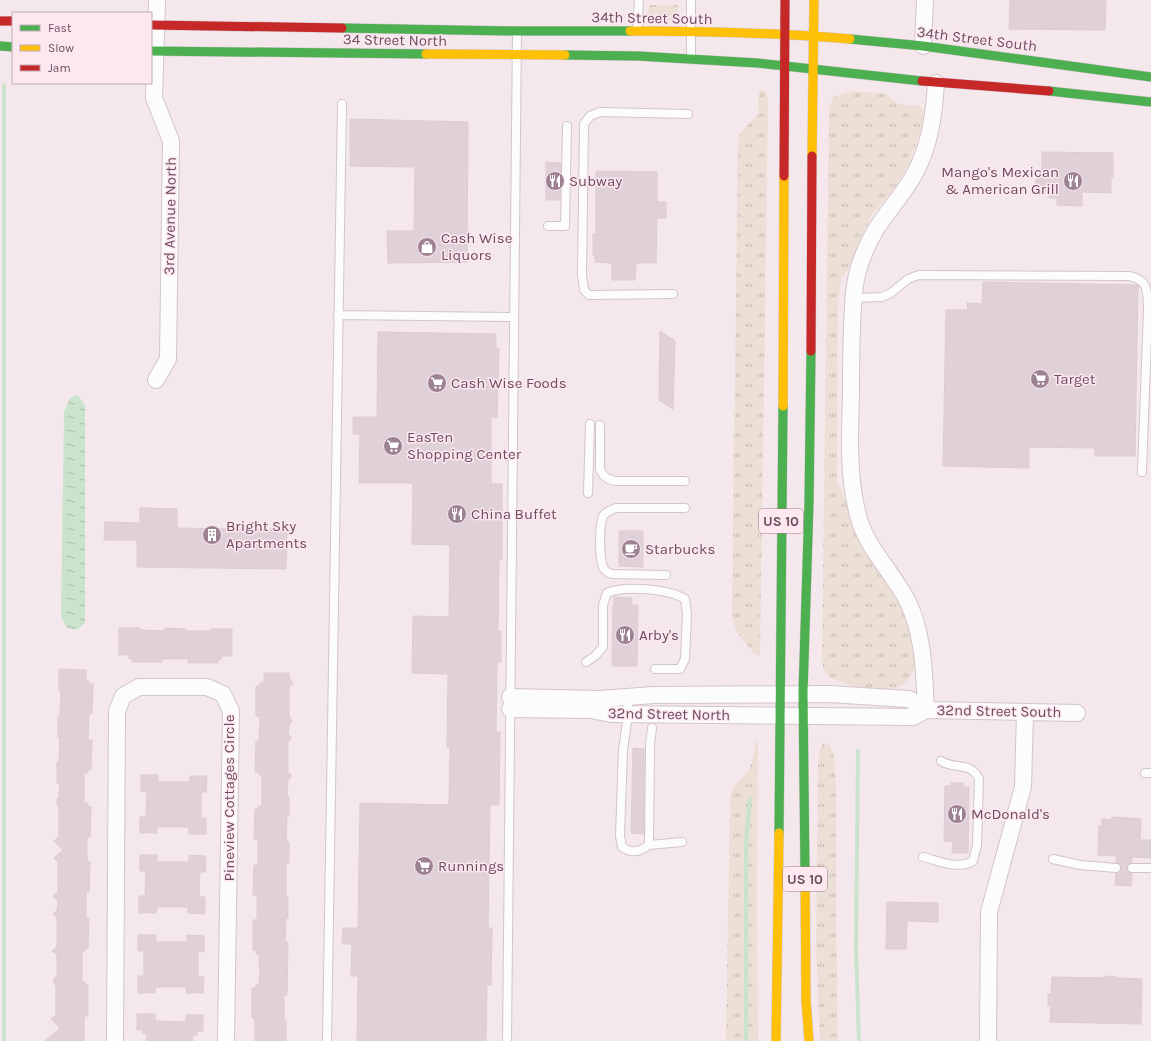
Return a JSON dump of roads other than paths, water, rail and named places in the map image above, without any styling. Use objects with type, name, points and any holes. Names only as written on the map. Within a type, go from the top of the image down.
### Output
[{"type":"main road","name":"US 10","points":[[776,1041],[781,694],[785,0]]},
{"type":"main road","name":"US 10","points":[[809,1041],[806,1000],[803,693],[808,503],[814,0]]},
{"type":"main road","points":[[0,21],[12,21]]},
{"type":"main road","name":"34th Street South","points":[[154,25],[257,29],[394,28],[517,31],[690,31],[813,36],[923,46],[1151,77]]},
{"type":"main road","points":[[0,46],[12,47]]},
{"type":"main road","name":"34 Street North","points":[[153,51],[258,48],[393,54],[638,56],[691,58]]},
{"type":"main road","points":[[691,58],[784,66],[936,83],[1151,102]]},
{"type":"street","name":"3rd Avenue North","points":[[156,380],[168,359],[171,141],[154,98],[153,51],[157,0]]},
{"type":"street","points":[[923,46],[925,0]]},
{"type":"street","points":[[393,54],[394,28]]},
{"type":"street","points":[[926,710],[921,642],[916,622],[899,587],[876,555],[868,539],[861,523],[852,483],[850,453],[852,324],[858,271],[865,250],[876,230],[914,174],[924,154],[931,130],[935,104],[936,83]]},
{"type":"street","name":"Pineview Cottages Circle","points":[[115,1041],[117,710],[123,696],[139,687],[207,687],[223,694],[231,711],[226,1041]]},
{"type":"street","name":"32nd Street North","points":[[510,703],[654,695],[803,693],[909,699],[926,710]]},
{"type":"street","name":"32nd Street North","points":[[510,703],[591,710],[611,714],[628,715],[804,716]]},
{"type":"street","name":"32nd Street South","points":[[804,716],[913,717],[926,710],[1077,713]]},
{"type":"street","points":[[988,1041],[989,912],[1022,787],[1025,712]]},
{"type":"lane","points":[[637,31],[638,0]]},
{"type":"lane","points":[[691,0],[691,58]]},
{"type":"lane","points":[[507,1041],[517,31]]},
{"type":"lane","points":[[327,1041],[342,104]]},
{"type":"lane","points":[[674,294],[589,295],[584,290],[582,275],[584,124],[590,116],[600,112],[688,114]]},
{"type":"lane","points":[[548,226],[565,226],[567,126]]},
{"type":"lane","points":[[854,298],[882,297],[891,293],[908,279],[919,276],[1129,276],[1144,282],[1148,310],[1142,472]]},
{"type":"lane","points":[[338,315],[514,317]]},
{"type":"lane","points":[[588,493],[590,424]]},
{"type":"lane","points":[[600,425],[600,469],[602,476],[608,480],[685,481]]},
{"type":"lane","points":[[666,575],[612,574],[607,572],[603,568],[601,562],[601,526],[604,515],[608,511],[616,508],[685,508]]},
{"type":"lane","points":[[586,662],[595,656],[603,647],[603,605],[607,593],[614,590],[660,590],[678,594],[685,599],[687,614],[685,658],[680,669],[655,669]]},
{"type":"lane","points":[[628,697],[628,715],[623,750],[620,836],[622,847],[627,851],[634,852],[642,850],[649,845],[682,842]]},
{"type":"lane","points":[[649,845],[650,744],[652,728]]},
{"type":"lane","points":[[924,857],[949,865],[967,864],[973,860],[977,845],[979,779],[976,772],[964,766],[948,765],[941,761]]},
{"type":"lane","points":[[1053,859],[1080,865],[1116,868]]},
{"type":"lane","points":[[1132,868],[1151,868]]},
{"type":"water","points":[[77,395],[85,405],[85,623],[77,630],[67,628],[61,617],[64,412],[70,398]]},
{"type":"waterway","points":[[4,85],[4,1041]]},
{"type":"waterway","points":[[858,751],[856,949],[859,1041]]},
{"type":"waterway","points":[[746,1041],[746,840],[750,800]]},
{"type":"place","name":"Subway","points":[[555,181]]},
{"type":"place","name":"Mango's Mexican & American Grill","points":[[1073,181]]},
{"type":"place","name":"Cash Wise Liquors","points":[[427,247]]},
{"type":"place","name":"Target","points":[[1040,379]]},
{"type":"place","name":"Cash Wise Foods","points":[[437,383]]},
{"type":"place","name":"EasTen Shopping Center","points":[[393,446]]},
{"type":"place","name":"China Buffet","points":[[457,514]]},
{"type":"place","name":"Bright Sky Apartments","points":[[212,535]]},
{"type":"place","name":"Starbucks","points":[[631,549]]},
{"type":"place","name":"Arby's","points":[[625,635]]},
{"type":"place","name":"McDonald's","points":[[957,814]]},
{"type":"place","name":"Runnings","points":[[424,866]]}]
